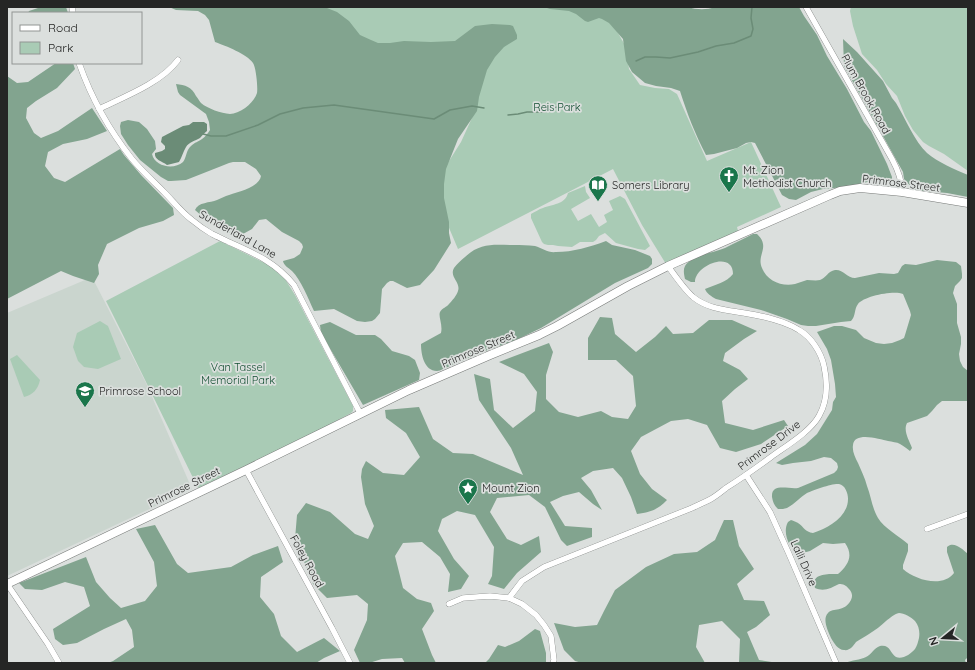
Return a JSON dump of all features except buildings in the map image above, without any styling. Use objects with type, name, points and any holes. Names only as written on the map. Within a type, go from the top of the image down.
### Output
[{"type":"main road","name":"Primrose Street","points":[[7,584],[246,470],[360,413],[490,355],[539,335],[628,286],[668,266],[830,194],[860,188],[902,192],[968,203]]},
{"type":"street","name":"Plum Brook Road","points":[[806,7],[892,159],[900,177],[902,192]]},
{"type":"street","points":[[99,109],[141,90],[168,71],[178,60]]},
{"type":"street","name":"Sunderland Lane","points":[[79,64],[85,80],[99,109],[115,135],[133,160],[191,220],[212,234],[268,261],[278,268],[294,285],[360,413]]},
{"type":"street","name":"Primrose Drive","points":[[509,598],[522,581],[544,567],[709,500],[798,438],[819,417],[824,405],[828,386],[823,361],[817,349],[809,339],[798,329],[784,322],[744,313],[717,309],[704,304],[692,296],[668,266]]},
{"type":"street","name":"Foley Road","points":[[246,470],[350,663]]},
{"type":"street","name":"Lalli Drive","points":[[746,475],[770,512],[836,663]]},
{"type":"street","points":[[927,529],[968,514]]},
{"type":"street","points":[[7,584],[48,644],[59,663]]},
{"type":"street","points":[[449,604],[463,598],[490,596],[509,598],[522,604],[536,615],[551,636],[554,660],[553,663]]},
{"type":"shaded area","points":[[41,7],[66,7],[68,12],[28,12]]},
{"type":"shaded area","points":[[169,7],[327,8],[337,12],[349,21],[360,35],[378,43],[404,41],[455,41],[475,26],[492,24],[513,26],[517,39],[504,47],[495,57],[487,70],[479,97],[477,111],[458,139],[446,169],[444,198],[449,222],[451,243],[434,270],[420,285],[407,288],[393,281],[387,283],[382,289],[380,313],[372,321],[357,321],[334,309],[314,311],[298,279],[283,261],[294,258],[300,254],[303,247],[299,241],[282,232],[266,219],[259,220],[252,229],[243,234],[233,235],[203,217],[195,210],[201,204],[214,201],[252,187],[261,176],[256,169],[245,162],[233,162],[186,180],[168,181],[140,160],[121,134],[121,122],[128,120],[139,122],[147,129],[155,141],[156,149],[152,154],[157,162],[165,166],[175,166],[183,162],[189,148],[203,138],[210,130],[206,114],[180,95],[176,84],[190,89],[201,103],[207,107],[219,112],[230,114],[234,114],[246,107],[257,93],[253,63],[241,53],[215,42],[209,20],[205,15],[198,11],[176,10]]},
{"type":"shaded area","points":[[544,7],[688,7],[695,9],[709,9],[715,7],[799,7],[817,35],[864,122],[871,131],[887,164],[892,180],[890,183],[872,181],[845,187],[823,189],[811,192],[796,200],[789,199],[782,195],[755,143],[746,143],[737,148],[706,155],[685,107],[680,91],[645,83],[632,72],[626,61],[623,39],[609,23],[599,18],[588,22],[569,11]]},
{"type":"shaded area","points":[[843,39],[883,81],[914,136],[927,153],[947,166],[968,175],[968,197],[947,193],[914,190],[904,179],[903,172],[844,66]]},
{"type":"shaded area","points":[[55,64],[73,64],[75,69],[57,88],[27,108],[26,118],[34,133],[41,138],[58,131],[92,108],[107,131],[87,139],[63,144],[48,152],[45,166],[54,178],[65,182],[120,149],[141,175],[173,208],[174,215],[163,221],[139,228],[107,244],[98,265],[99,274],[94,283],[61,271],[7,299],[7,76],[17,83],[28,82]]},
{"type":"shaded area","points":[[193,122],[204,122],[207,124],[207,131],[200,138],[187,145],[179,162],[167,165],[157,159],[155,153],[165,149],[165,146],[161,142],[162,137]]},
{"type":"shaded area","points":[[753,234],[757,234],[763,243],[761,263],[764,273],[771,280],[785,285],[795,284],[807,280],[820,280],[835,270],[855,278],[879,273],[894,274],[898,273],[905,264],[916,265],[937,260],[956,262],[961,266],[962,278],[955,286],[953,293],[957,304],[957,323],[961,337],[959,354],[960,361],[963,367],[968,371],[968,401],[942,401],[927,416],[907,423],[906,432],[912,448],[910,451],[897,443],[868,437],[858,438],[854,441],[853,447],[854,454],[864,477],[874,510],[878,518],[888,529],[908,544],[908,551],[903,569],[914,576],[929,581],[943,580],[949,578],[954,573],[947,552],[947,547],[950,545],[955,545],[968,554],[968,657],[965,660],[966,663],[845,663],[866,657],[880,646],[886,646],[898,658],[904,657],[911,653],[917,644],[919,629],[913,620],[901,613],[892,616],[856,642],[848,650],[840,649],[831,638],[826,625],[826,616],[830,611],[845,607],[852,599],[852,596],[850,590],[846,586],[839,584],[821,590],[815,588],[814,583],[815,579],[821,575],[838,574],[842,571],[849,560],[848,548],[845,543],[823,543],[810,551],[799,554],[795,552],[788,540],[786,535],[786,526],[791,520],[798,523],[808,532],[813,533],[831,525],[845,511],[848,499],[847,492],[841,485],[836,484],[807,493],[793,505],[787,508],[778,509],[772,497],[775,490],[778,488],[798,488],[834,473],[838,467],[837,463],[831,458],[824,457],[811,461],[782,465],[776,463],[805,445],[817,434],[832,410],[833,402],[836,397],[831,360],[827,349],[817,332],[834,326],[842,326],[856,330],[864,338],[876,343],[892,343],[904,338],[911,315],[903,294],[886,293],[866,298],[861,301],[857,306],[854,317],[851,321],[816,326],[801,325],[761,310],[716,299],[709,295],[705,289],[717,285],[733,274],[731,267],[727,263],[714,263],[707,266],[701,270],[695,282],[685,279],[684,268],[688,262],[703,255],[725,248]]},
{"type":"shaded area","points":[[606,241],[612,245],[635,250],[650,256],[652,259],[652,264],[648,268],[615,283],[541,328],[516,340],[485,351],[439,371],[433,370],[426,365],[421,344],[441,333],[440,312],[452,301],[458,291],[458,285],[453,274],[454,268],[471,252],[488,245],[524,245],[538,247],[550,252],[562,252],[581,249]]},
{"type":"shaded area","name":"Primrose School","points":[[92,277],[146,383],[192,489],[7,576],[7,313]]},
{"type":"shaded area","points":[[600,317],[612,318],[615,334],[636,352],[666,326],[673,334],[693,333],[709,320],[732,320],[757,331],[725,353],[723,361],[740,370],[748,379],[722,401],[725,423],[753,430],[784,420],[788,426],[761,444],[736,452],[720,448],[707,425],[688,419],[671,421],[641,437],[631,451],[640,474],[652,489],[667,500],[654,510],[637,514],[622,478],[613,468],[593,471],[581,478],[591,490],[602,510],[579,492],[563,496],[550,502],[565,526],[592,528],[592,537],[567,546],[561,540],[545,507],[529,495],[497,498],[490,512],[507,539],[521,545],[539,536],[541,552],[517,573],[504,589],[488,584],[492,576],[494,547],[475,515],[457,511],[442,519],[438,531],[454,559],[469,576],[461,589],[448,592],[450,574],[440,557],[422,542],[403,543],[395,556],[403,588],[417,599],[431,603],[434,611],[422,629],[436,663],[405,663],[402,658],[382,659],[369,663],[360,663],[354,650],[367,620],[368,604],[357,595],[327,598],[313,584],[295,539],[297,515],[306,503],[330,512],[355,534],[368,539],[374,526],[365,504],[361,477],[362,469],[366,461],[383,473],[404,475],[420,457],[406,433],[386,418],[385,410],[419,407],[433,439],[453,453],[473,454],[523,475],[511,448],[479,400],[474,374],[490,379],[494,410],[513,428],[535,411],[537,392],[524,374],[499,362],[549,343],[553,352],[546,375],[546,399],[559,412],[578,417],[601,411],[612,417],[628,419],[636,406],[633,376],[616,360],[588,360],[588,338]]},
{"type":"shaded area","points":[[330,322],[356,335],[375,335],[392,351],[409,356],[415,360],[420,373],[419,380],[363,405],[321,333],[320,325]]},
{"type":"shaded area","points":[[724,520],[733,520],[739,546],[754,569],[737,584],[744,600],[764,601],[770,615],[756,627],[747,632],[759,660],[778,663],[739,663],[740,639],[722,621],[699,625],[696,647],[705,663],[582,663],[575,661],[564,650],[554,623],[575,627],[597,625],[615,590],[646,567],[674,554],[697,552],[715,540]]},
{"type":"shaded area","points":[[155,525],[177,564],[188,573],[231,567],[253,555],[278,546],[283,562],[261,577],[260,597],[274,614],[281,636],[297,652],[324,638],[340,651],[316,663],[108,663],[134,647],[132,630],[126,619],[77,643],[63,645],[55,639],[53,629],[90,606],[84,587],[65,582],[42,590],[25,589],[19,583],[86,557],[96,582],[121,608],[145,601],[157,586],[154,562],[136,529]]},
{"type":"shaded area","points":[[535,629],[540,631],[546,653],[546,663],[485,663],[498,645],[505,647],[519,641]]},
{"type":"green space","name":"Reis Park","points":[[307,7],[582,7],[610,19],[626,47],[629,69],[640,85],[669,89],[677,94],[707,161],[751,142],[781,207],[737,227],[738,231],[666,264],[642,225],[613,169],[458,249],[441,209],[444,169],[461,142],[476,109],[377,49],[309,16]]},
{"type":"green space","points":[[851,7],[968,7],[968,171],[944,154],[923,142],[913,130],[905,116],[897,96],[886,84],[877,70],[862,54],[853,26],[850,11]]},
{"type":"green space","points":[[585,186],[586,192],[590,198],[571,209],[578,221],[591,214],[599,227],[607,222],[604,215],[613,210],[609,201],[620,196],[625,199],[650,246],[645,250],[616,243],[605,233],[593,242],[580,242],[572,247],[544,244],[531,218],[531,214],[542,208],[558,204],[564,200],[568,193]]},
{"type":"green space","name":"Van Tassel Memorial Park","points":[[220,241],[269,265],[285,279],[295,295],[353,406],[353,411],[299,441],[198,488],[106,301]]},
{"type":"green space","points":[[100,321],[108,326],[121,359],[98,369],[84,367],[78,361],[73,347],[77,333]]},
{"type":"green space","points":[[17,355],[40,380],[35,391],[24,397],[10,359]]},
{"type":"waterway","points":[[636,61],[645,57],[670,58],[698,52],[716,46],[734,43],[751,36],[753,29],[751,18],[752,7]]},
{"type":"waterway","points":[[203,134],[211,136],[226,136],[258,125],[280,114],[303,108],[334,105],[434,119],[450,110],[472,106],[484,108]]},
{"type":"waterway","points":[[508,115],[527,112],[544,112],[556,107],[564,108]]},
{"type":"place","name":"Mt. Zion Methodist Church","points":[[729,193]]},
{"type":"place","name":"Somers Library","points":[[598,202]]},
{"type":"place","name":"Primrose School","points":[[85,408]]},
{"type":"place","name":"Mount Zion","points":[[468,505]]}]
